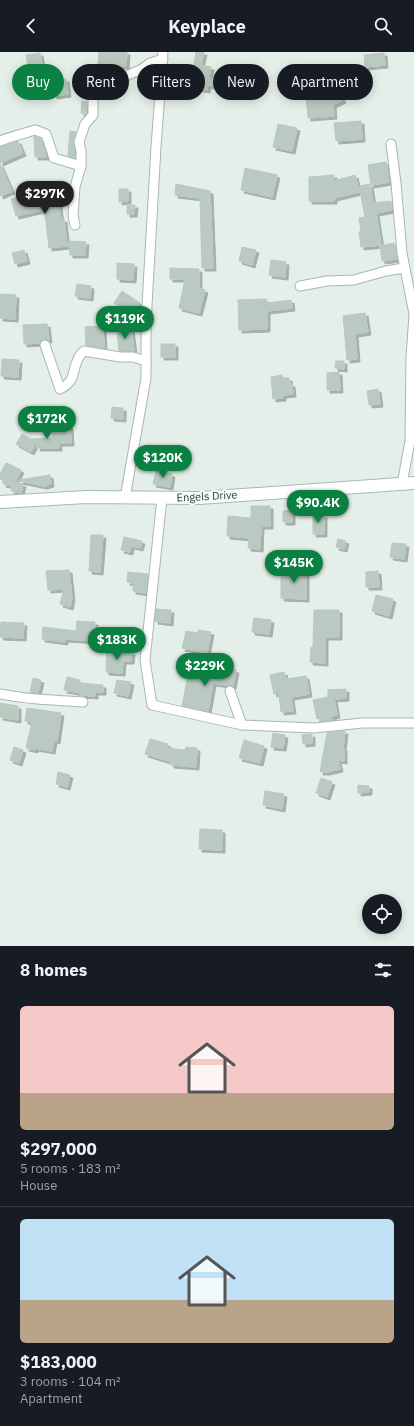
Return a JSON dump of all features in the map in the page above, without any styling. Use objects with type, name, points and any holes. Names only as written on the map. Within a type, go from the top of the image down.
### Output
[{"type":"street","points":[[75,225],[73,215],[75,187],[81,166],[81,151],[79,142],[85,124],[93,115],[94,99],[100,90],[142,69],[163,55]]},
{"type":"street","points":[[125,498],[146,378],[146,323],[163,55]]},
{"type":"street","points":[[0,141],[35,130],[46,134],[54,158],[81,166]]},
{"type":"street","points":[[391,144],[404,268],[414,314],[411,357],[410,442],[403,472],[408,483]]},
{"type":"street","points":[[300,286],[327,281],[354,280],[386,271],[404,268]]},
{"type":"street","points":[[45,345],[60,389],[68,385],[74,374],[77,360],[84,351],[120,357],[133,357],[146,361]]},
{"type":"street","name":"Engels Drive","points":[[0,502],[86,497],[200,498],[408,483]]},
{"type":"street","points":[[162,498],[146,660],[152,705],[242,725],[314,728],[362,723],[414,723]]},
{"type":"street","points":[[230,691],[242,725]]},
{"type":"street","points":[[0,694],[31,700],[46,699],[83,702]]},
{"type":"building","points":[[99,52],[127,52],[126,64],[98,64]]},
{"type":"building","points":[[196,52],[204,52],[201,64],[194,64]]},
{"type":"building","points":[[40,53],[42,64],[28,64],[26,55]]},
{"type":"building","points":[[384,53],[385,65],[373,66],[373,64],[365,64],[364,55]]},
{"type":"building","points":[[205,66],[211,67],[209,78],[213,79],[213,86],[208,85],[207,90],[205,90]]},
{"type":"building","points":[[64,79],[66,79],[68,94],[64,95]]},
{"type":"building","points":[[306,100],[343,100],[333,105],[334,116],[308,118]]},
{"type":"building","points":[[82,101],[87,102],[86,114],[81,113]]},
{"type":"building","points":[[361,121],[362,139],[336,141],[334,123]]},
{"type":"building","points":[[278,124],[297,128],[292,151],[273,147]]},
{"type":"building","points":[[70,131],[76,132],[73,143],[75,158],[68,156]]},
{"type":"building","points":[[34,136],[41,139],[46,157],[35,157]]},
{"type":"building","points":[[18,141],[23,153],[0,163],[0,147]]},
{"type":"building","points":[[386,162],[389,182],[371,185],[368,165]]},
{"type":"building","points":[[0,164],[12,191],[0,196]]},
{"type":"building","points":[[245,168],[277,175],[272,197],[241,190]]},
{"type":"building","points":[[334,175],[334,181],[355,175],[359,192],[334,198],[334,201],[309,201],[309,177]]},
{"type":"building","points":[[176,184],[210,191],[213,268],[202,268],[200,198],[175,195]]},
{"type":"building","points":[[370,184],[373,203],[391,201],[392,210],[376,213],[381,245],[361,247],[359,218],[365,217],[359,186]]},
{"type":"building","points":[[119,189],[128,189],[128,201],[119,202]]},
{"type":"building","points":[[57,192],[61,220],[64,219],[67,246],[49,248],[45,214],[43,214],[42,210],[16,216],[11,199],[31,194]]},
{"type":"building","points":[[127,205],[135,205],[134,214],[127,214]]},
{"type":"building","points":[[69,241],[86,242],[85,255],[70,255]]},
{"type":"building","points":[[394,243],[397,259],[382,261],[380,246]]},
{"type":"building","points":[[242,247],[256,250],[252,265],[239,261]]},
{"type":"building","points":[[24,250],[27,261],[15,264],[12,253]]},
{"type":"building","points":[[271,260],[286,262],[285,277],[269,275]]},
{"type":"building","points":[[117,263],[134,264],[133,280],[117,279]]},
{"type":"building","points":[[170,268],[199,269],[199,288],[205,290],[199,313],[179,308],[185,279],[170,279]]},
{"type":"building","points":[[77,284],[91,286],[90,298],[75,296]]},
{"type":"building","points":[[122,291],[140,303],[132,314],[114,303]]},
{"type":"building","points":[[0,294],[16,295],[15,319],[0,318]]},
{"type":"building","points":[[266,299],[267,303],[291,300],[292,308],[267,311],[267,329],[239,330],[238,300]]},
{"type":"building","points":[[365,313],[368,332],[355,334],[357,359],[347,360],[343,316]]},
{"type":"building","points":[[47,324],[49,340],[43,339],[40,343],[24,344],[23,325]]},
{"type":"building","points":[[103,326],[104,348],[86,345],[85,327]]},
{"type":"building","points":[[131,328],[134,351],[119,351],[117,330]]},
{"type":"building","points":[[161,344],[175,344],[175,357],[161,357]]},
{"type":"building","points":[[2,359],[19,360],[18,377],[1,376]]},
{"type":"building","points":[[336,361],[344,361],[344,369],[335,368]]},
{"type":"building","points":[[339,372],[340,390],[327,390],[327,373]]},
{"type":"building","points":[[282,375],[283,378],[289,378],[290,384],[292,384],[293,394],[283,395],[283,398],[273,399],[271,377]]},
{"type":"building","points":[[378,389],[380,404],[369,405],[367,391]]},
{"type":"building","points":[[112,407],[123,408],[123,419],[111,418]]},
{"type":"building","points":[[70,426],[71,443],[59,443],[59,448],[37,448],[38,439],[31,452],[16,444],[22,434],[31,439],[53,438],[52,427]]},
{"type":"building","points":[[6,463],[21,470],[15,482],[23,484],[21,493],[11,491],[12,486],[3,484],[4,480],[0,479],[0,474]]},
{"type":"building","points":[[156,471],[172,474],[170,487],[153,484]]},
{"type":"building","points":[[50,475],[51,484],[44,486],[19,481],[19,480]]},
{"type":"building","points":[[251,506],[270,506],[270,526],[261,526],[260,549],[248,548],[249,538],[227,536],[228,516],[251,518]]},
{"type":"building","points":[[292,510],[292,522],[283,522],[283,511]]},
{"type":"building","points":[[313,514],[324,515],[324,534],[313,534]]},
{"type":"building","points":[[91,535],[103,535],[100,572],[89,571]]},
{"type":"building","points":[[124,537],[142,541],[140,548],[131,546],[130,552],[121,550]]},
{"type":"building","points":[[338,539],[346,541],[344,549],[336,547]]},
{"type":"building","points":[[392,543],[406,544],[404,559],[390,557]]},
{"type":"building","points":[[286,568],[306,568],[306,599],[281,598],[281,577],[286,577]]},
{"type":"building","points":[[69,570],[72,598],[70,607],[60,604],[64,589],[48,590],[46,571]]},
{"type":"building","points":[[378,571],[379,587],[366,587],[366,572]]},
{"type":"building","points":[[128,572],[148,574],[146,593],[133,591],[133,583],[127,582]]},
{"type":"building","points":[[376,595],[393,599],[389,616],[372,611]]},
{"type":"building","points":[[156,609],[171,610],[170,623],[155,621]]},
{"type":"building","points":[[314,610],[339,610],[339,637],[325,637],[325,663],[310,662],[311,647],[313,647]]},
{"type":"building","points":[[254,618],[271,620],[269,634],[252,632]]},
{"type":"building","points":[[77,621],[95,622],[94,641],[65,639],[65,642],[42,639],[43,627],[76,631]]},
{"type":"building","points":[[1,622],[24,623],[23,638],[0,637]]},
{"type":"building","points":[[198,630],[211,632],[207,653],[182,648],[186,631],[198,633]]},
{"type":"building","points":[[107,650],[132,652],[131,661],[123,661],[122,673],[106,672]]},
{"type":"building","points":[[220,667],[236,670],[233,686],[213,683],[208,711],[182,706],[188,675],[195,677],[197,669],[219,674]]},
{"type":"building","points":[[284,672],[286,679],[306,676],[309,694],[291,697],[293,711],[281,712],[279,693],[274,694],[270,675]]},
{"type":"building","points":[[67,677],[80,680],[79,683],[103,685],[103,692],[95,692],[95,696],[81,695],[81,693],[64,690]]},
{"type":"building","points":[[33,678],[41,680],[38,693],[30,692]]},
{"type":"building","points":[[117,680],[131,682],[128,696],[114,693]]},
{"type":"building","points":[[346,689],[346,698],[334,699],[337,715],[331,717],[332,720],[320,721],[320,718],[317,719],[313,700],[328,697],[328,690]]},
{"type":"building","points":[[0,703],[18,706],[18,720],[0,717]]},
{"type":"building","points":[[27,708],[61,713],[57,741],[54,740],[52,751],[26,748],[32,722],[25,721]]},
{"type":"building","points":[[345,731],[343,748],[344,761],[338,760],[340,769],[320,772],[327,733]]},
{"type":"building","points":[[273,733],[285,735],[283,748],[271,747]]},
{"type":"building","points":[[312,734],[312,743],[303,744],[302,735]]},
{"type":"building","points":[[150,739],[168,744],[167,748],[185,750],[186,747],[197,748],[196,767],[171,765],[171,762],[145,754]]},
{"type":"building","points":[[244,740],[264,746],[260,763],[239,758]]},
{"type":"building","points":[[14,747],[23,750],[19,763],[10,760]]},
{"type":"building","points":[[58,772],[70,775],[67,787],[56,784]]},
{"type":"building","points":[[321,778],[332,782],[327,797],[316,793]]},
{"type":"building","points":[[358,785],[369,786],[369,792],[358,793]]},
{"type":"building","points":[[265,791],[284,794],[282,809],[263,805]]},
{"type":"building","points":[[200,829],[222,830],[222,850],[199,849]]}]
